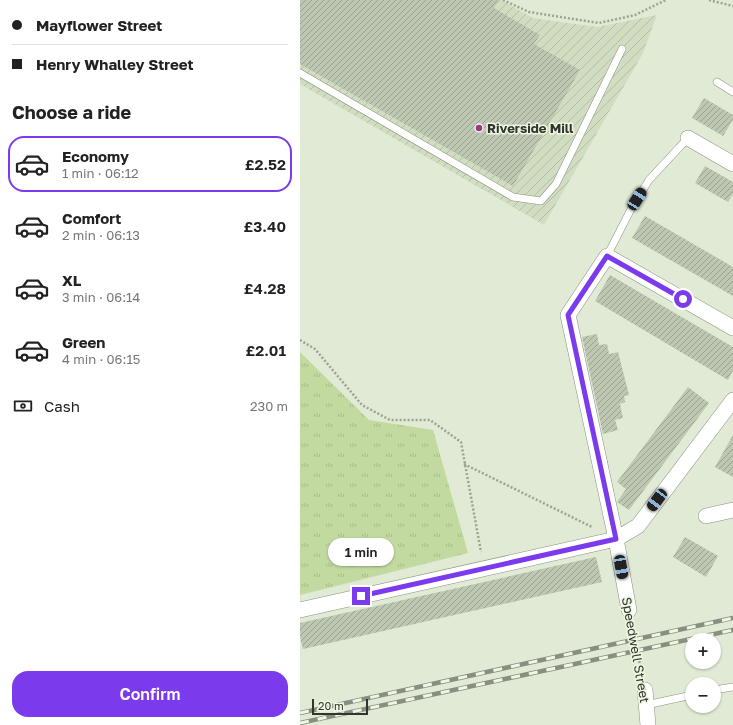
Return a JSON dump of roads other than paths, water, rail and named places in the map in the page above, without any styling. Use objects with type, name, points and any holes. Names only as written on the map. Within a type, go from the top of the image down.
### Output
[{"type":"street","points":[[688,138],[733,164]]},
{"type":"street","points":[[607,256],[733,328]]},
{"type":"street","name":"Speedwell Street","points":[[607,256],[568,315],[616,539],[628,610]]},
{"type":"street","points":[[300,610],[616,539],[638,526],[733,400]]},
{"type":"street","points":[[706,516],[733,510]]},
{"type":"street","name":"Speedwell Street","points":[[645,698],[648,725]]},
{"type":"lane","points":[[300,73],[513,197],[541,201],[556,184],[622,49]]},
{"type":"lane","points":[[717,82],[733,92]]},
{"type":"lane","points":[[607,256],[631,209],[649,180],[688,138]]},
{"type":"lane","points":[[721,689],[733,686]]},
{"type":"lane","points":[[645,698],[685,695]]},
{"type":"railway","points":[[300,713],[733,618]]},
{"type":"railway","points":[[300,723],[733,630]]},
{"type":"place","name":"Riverside Mill","points":[[479,128]]}]
